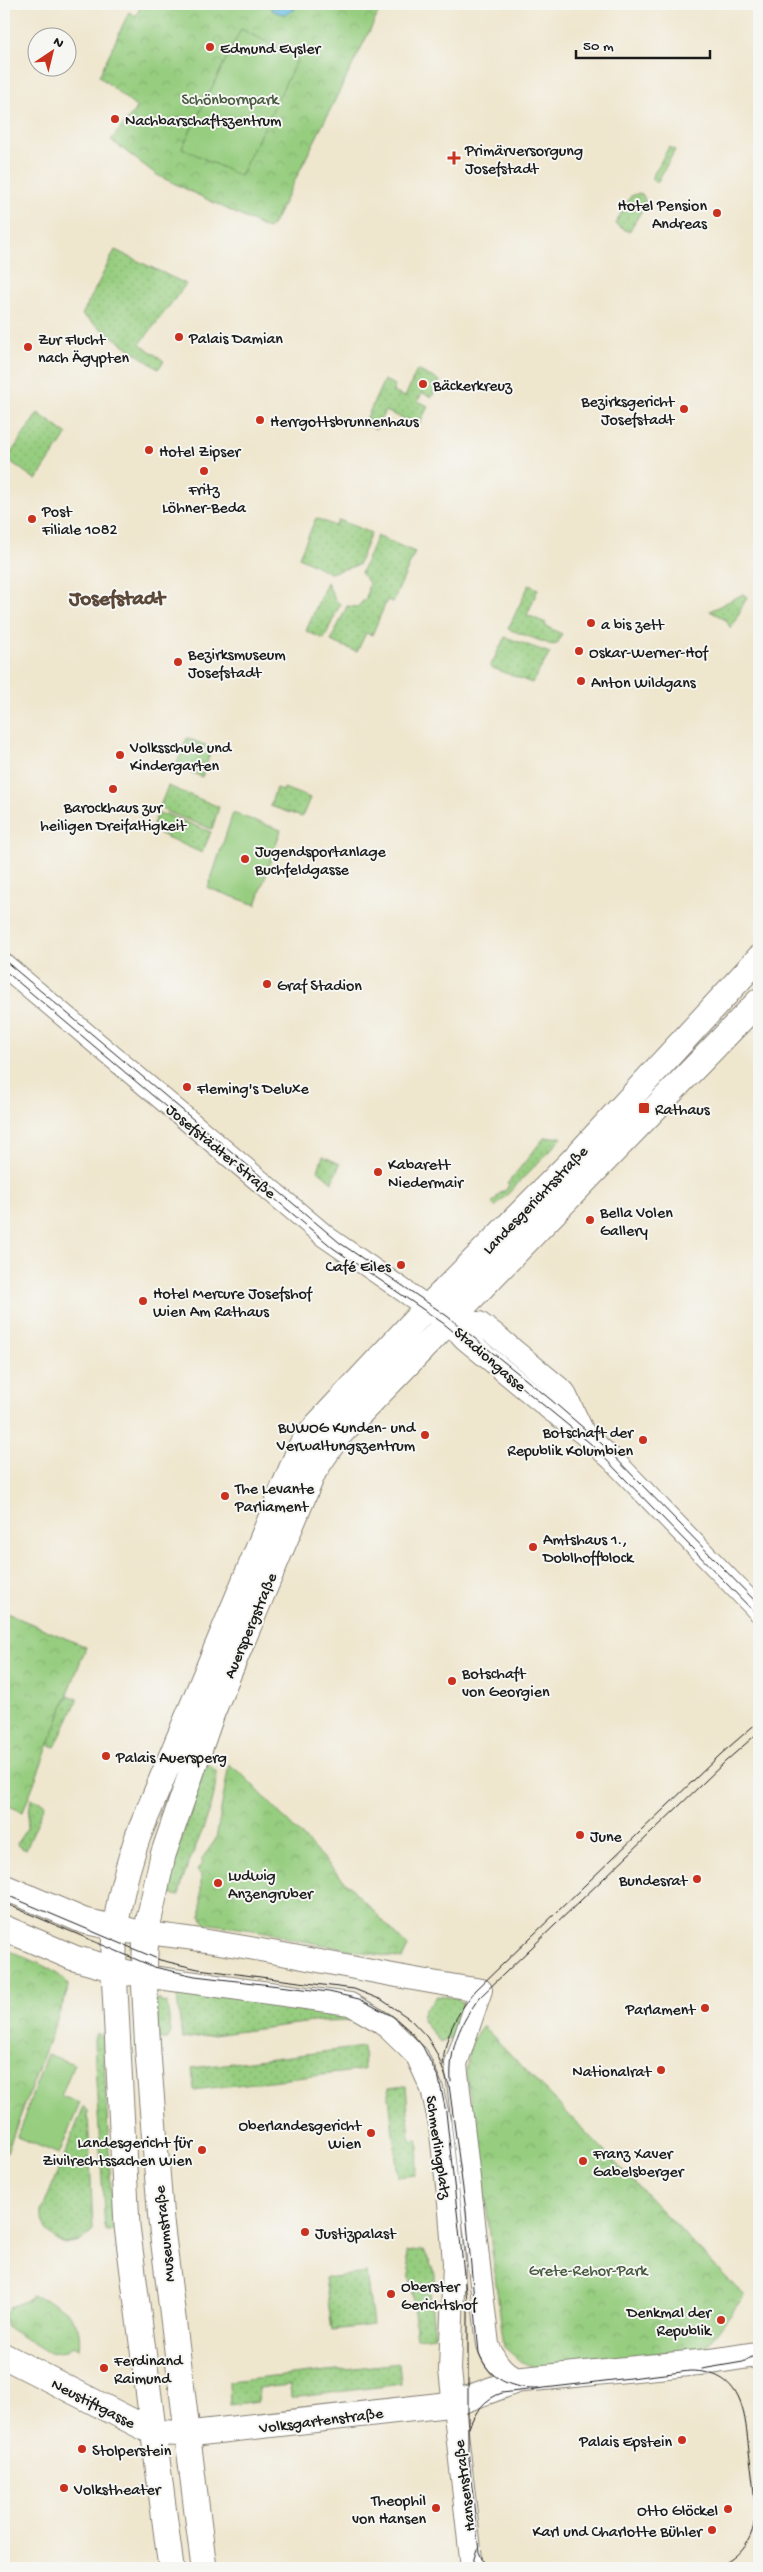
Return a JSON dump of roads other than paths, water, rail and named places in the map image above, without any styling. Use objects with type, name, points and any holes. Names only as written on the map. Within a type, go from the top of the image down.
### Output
[{"type":"main road","name":"Landesgerichtsstraße","points":[[428,1307],[639,1090],[759,958]]},
{"type":"main road","name":"Landesgerichtsstraße","points":[[449,1322],[657,1109],[759,1001]]},
{"type":"main road","name":"Auerspergstraße","points":[[115,1929],[124,1879],[138,1836],[295,1457],[317,1425],[428,1307]]},
{"type":"main road","name":"Auerspergstraße","points":[[144,1976],[146,1933],[163,1855],[212,1713],[314,1471],[337,1437],[449,1322]]},
{"type":"main road","points":[[4,1886],[75,1918],[115,1929],[146,1933]]},
{"type":"main road","points":[[4,1928],[74,1958],[114,1970],[144,1976]]},
{"type":"main road","name":"Museumstraße","points":[[115,1929],[114,1970],[127,2226],[171,2568]]},
{"type":"main road","name":"Museumstraße","points":[[144,1976],[161,2221],[204,2568]]},
{"type":"main road","points":[[453,2404],[518,2380],[759,2354]]},
{"type":"main road","name":"Neustiftgasse","points":[[4,2356],[153,2432],[188,2434]]},
{"type":"main road","name":"Volksgartenstraße","points":[[188,2434],[453,2404]]},
{"type":"main road","name":"Museumstraße","points":[[153,2432],[195,2490]]},
{"type":"street","name":"Josefstädter Straße","points":[[4,965],[326,1237],[449,1322]]},
{"type":"street","name":"Stadiongasse","points":[[449,1322],[479,1323],[493,1332],[564,1392],[583,1433],[612,1459],[759,1611]]},
{"type":"street","name":"Schmerlingplatz","points":[[146,1933],[291,1954],[427,1982],[481,1990],[456,2064],[488,2345],[495,2362],[518,2380]]},
{"type":"street","name":"Schmerlingplatz","points":[[144,1976],[350,2004],[383,2023],[417,2056],[432,2090],[436,2107],[450,2212],[454,2262],[450,2370],[453,2404]]},
{"type":"street","name":"Hansenstraße","points":[[453,2404],[472,2568]]},
{"type":"water","points":[[268,4],[298,4],[294,10],[285,15],[273,11]]},
{"type":"tram line","points":[[4,960],[340,1243],[447,1316],[550,1399],[602,1444],[759,1605]]},
{"type":"tram line","points":[[4,970],[333,1248],[443,1323],[591,1444],[759,1617]]},
{"type":"tram line","points":[[443,2066],[446,2045],[453,2025],[457,2016],[476,1990],[721,1754],[759,1721]]},
{"type":"tram line","points":[[451,2082],[452,2058],[457,2037],[467,2016],[480,1997],[726,1761],[759,1732]]},
{"type":"tram line","points":[[4,1894],[160,1960],[198,1969],[354,1989],[382,2000],[410,2019],[427,2037],[436,2052],[449,2085],[466,2211],[479,2353],[489,2370],[503,2381],[520,2387],[539,2388]]},
{"type":"tram line","points":[[4,1903],[154,1967],[195,1976],[329,1992],[359,1999],[394,2017],[411,2032],[423,2047],[439,2079],[446,2112],[468,2310],[468,2450],[479,2552],[486,2568]]},
{"type":"tram line","points":[[702,2369],[743,2362],[759,2353]]},
{"type":"tram line","points":[[469,2428],[481,2406],[491,2398],[502,2393],[690,2371],[707,2373],[721,2378],[738,2396],[742,2408],[752,2476],[755,2517],[751,2534],[742,2549],[730,2560],[714,2568]]},
{"type":"tram line","points":[[471,2568],[477,2549]]},
{"type":"tram line","points":[[736,2568],[759,2561]]},
{"type":"place","name":"Edmund Eysler","points":[[210,47]]},
{"type":"place","name":"Nachbarschaftszentrum","points":[[115,119]]},
{"type":"place","name":"Primärversorgung Josefstadt","points":[[454,158]]},
{"type":"place","name":"Hotel Pension Andreas","points":[[717,213]]},
{"type":"place","name":"Palais Damian","points":[[179,337]]},
{"type":"place","name":"Zur Flucht nach Ägypten","points":[[28,347]]},
{"type":"place","name":"Bäckerkreuz","points":[[423,384]]},
{"type":"place","name":"Bezirksgericht Josefstadt","points":[[684,409]]},
{"type":"place","name":"Herrgottsbrunnenhaus","points":[[260,420]]},
{"type":"place","name":"Hotel Zipser","points":[[149,450]]},
{"type":"place","name":"Fritz Löhner-Beda","points":[[204,471]]},
{"type":"place","name":"Post Filiale 1082","points":[[32,519]]},
{"type":"place","name":"a bis zett","points":[[591,623]]},
{"type":"place","name":"Oskar-Werner-Hof","points":[[579,651]]},
{"type":"place","name":"Bezirksmuseum Josefstadt","points":[[178,662]]},
{"type":"place","name":"Anton Wildgans","points":[[581,681]]},
{"type":"place","name":"Volksschule und Kindergarten","points":[[120,755]]},
{"type":"place","name":"Barockhaus zur heiligen Dreifaltigkeit","points":[[113,789]]},
{"type":"place","name":"Jugendsportanlage Buchfeldgasse","points":[[245,859]]},
{"type":"place","name":"Graf Stadion","points":[[267,984]]},
{"type":"place","name":"Fleming's Deluxe","points":[[187,1087]]},
{"type":"place","name":"Rathaus","points":[[644,1108]]},
{"type":"place","name":"Kabarett Niedermair","points":[[378,1172]]},
{"type":"place","name":"Bella Volen Gallery","points":[[590,1220]]},
{"type":"place","name":"Café Eiles","points":[[401,1265]]},
{"type":"place","name":"Hotel Mercure Josefshof Wien Am Rathaus","points":[[143,1301]]},
{"type":"place","name":"BUWOG Kunden- und Verwaltungszentrum","points":[[425,1435]]},
{"type":"place","name":"Botschaft der Republik Kolumbien","points":[[643,1440]]},
{"type":"place","name":"The Levante Parliament","points":[[225,1496]]},
{"type":"place","name":"Amtshaus 1., Doblhoffblock","points":[[533,1547]]},
{"type":"place","name":"Botschaft von Georgien","points":[[452,1681]]},
{"type":"place","name":"Palais Auersperg","points":[[106,1756]]},
{"type":"place","name":"June","points":[[580,1835]]},
{"type":"place","name":"Bundesrat","points":[[697,1879]]},
{"type":"place","name":"Ludwig Anzengruber","points":[[218,1883]]},
{"type":"place","name":"Parlament","points":[[705,2008]]},
{"type":"place","name":"Nationalrat","points":[[661,2070]]},
{"type":"place","name":"Oberlandesgericht Wien","points":[[371,2133]]},
{"type":"place","name":"Landesgericht für Zivilrechtssachen Wien","points":[[202,2150]]},
{"type":"place","name":"Franz Xaver Gabelsberger","points":[[583,2161]]},
{"type":"place","name":"Justizpalast","points":[[305,2232]]},
{"type":"place","name":"Oberster Gerichtshof","points":[[391,2294]]},
{"type":"place","name":"Denkmal der Republik","points":[[721,2320]]},
{"type":"place","name":"Ferdinand Raimund","points":[[104,2368]]},
{"type":"place","name":"Palais Epstein","points":[[682,2440]]},
{"type":"place","name":"Stolperstein","points":[[82,2449]]},
{"type":"place","name":"Volkstheater","points":[[64,2488]]},
{"type":"place","name":"Theophil von Hansen","points":[[436,2508]]},
{"type":"place","name":"Otto Glöckel","points":[[728,2509]]},
{"type":"place","name":"Karl und Charlotte Bühler","points":[[712,2530]]},
{"type":"district","name":"Josefstadt","points":[[117,597]]},
{"type":"park label","name":"Schönbornpark","points":[[230,98]]},
{"type":"park label","name":"Grete-Rehor-Park","points":[[588,2269]]}]
